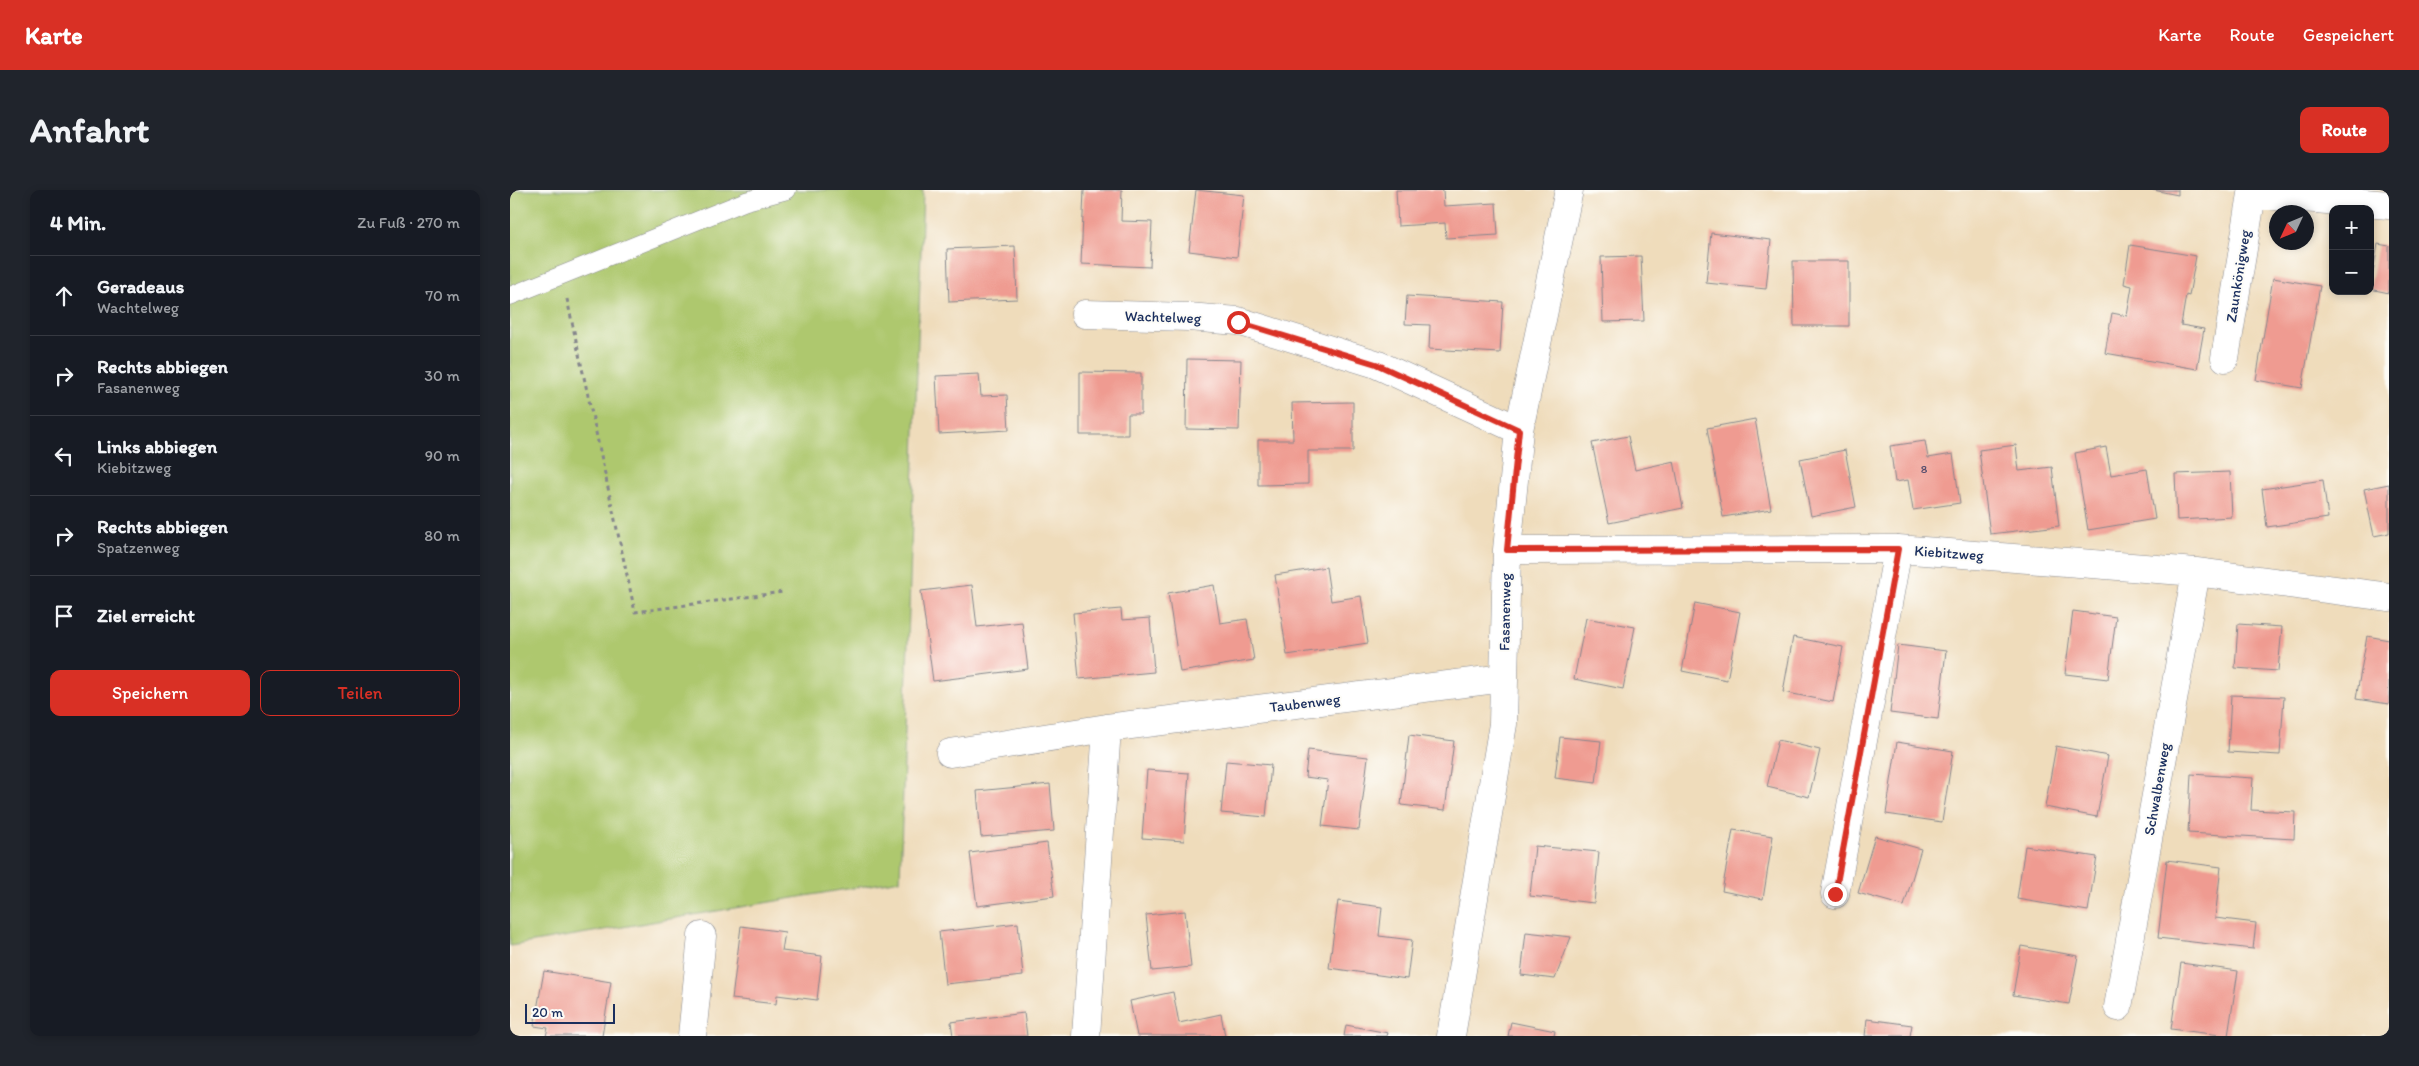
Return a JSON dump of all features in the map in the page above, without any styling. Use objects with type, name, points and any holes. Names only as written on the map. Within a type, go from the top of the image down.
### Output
[{"type":"street","name":"Fasanenweg","points":[[1451,1036],[1503,724],[1507,550],[1519,430],[1569,190]]},
{"type":"street","name":"Zaunkönigweg","points":[[2225,358],[2252,192],[2389,205]]},
{"type":"street","name":"Wachtelweg","points":[[1085,314],[1188,316],[1238,322],[1376,364],[1519,430]]},
{"type":"street","name":"Kiebitzweg","points":[[1507,550],[1898,549],[2196,572],[2389,597]]},
{"type":"street","points":[[1835,894],[1898,549]]},
{"type":"street","name":"Schwalbenweg","points":[[2118,1007],[2196,572]]},
{"type":"street","name":"Taubenweg","points":[[950,753],[1107,728],[1504,678]]},
{"type":"street","points":[[1086,1036],[1107,728]]},
{"type":"street","points":[[692,1036],[702,936]]},
{"type":"lane","points":[[510,296],[746,201],[788,190]]},
{"type":"path","points":[[562,276],[635,612],[783,592]]},
{"type":"green space","points":[[510,190],[923,190],[900,880],[510,946]]},
{"type":"building","points":[[1084,190],[1122,190],[1121,221],[1152,222],[1150,267],[1081,264]]},
{"type":"building","points":[[1196,190],[1244,195],[1237,257],[1189,251]]},
{"type":"building","points":[[1396,190],[1443,190],[1444,206],[1496,203],[1498,235],[1446,238],[1445,223],[1398,226]]},
{"type":"building","points":[[2153,190],[2178,190],[2178,195]]},
{"type":"building","points":[[1711,233],[1771,240],[1766,289],[1706,283]]},
{"type":"building","points":[[2378,244],[2389,246],[2389,293],[2374,290],[2374,266]]},
{"type":"building","points":[[2130,245],[2196,256],[2189,296],[2186,295],[2181,325],[2204,329],[2197,369],[2105,353],[2112,313],[2127,316],[2132,286],[2124,284]]},
{"type":"building","points":[[1015,246],[1017,299],[949,302],[947,249]]},
{"type":"building","points":[[1641,256],[1644,321],[1603,322],[1601,257]]},
{"type":"building","points":[[1793,261],[1849,261],[1849,326],[1794,326]]},
{"type":"building","points":[[2273,278],[2320,286],[2302,388],[2256,380]]},
{"type":"building","points":[[1407,296],[1503,302],[1500,353],[1429,349],[1430,325],[1405,324]]},
{"type":"building","points":[[1187,359],[1241,360],[1239,430],[1186,429]]},
{"type":"building","points":[[1080,372],[1141,373],[1141,414],[1128,414],[1128,435],[1080,435]]},
{"type":"building","points":[[979,374],[981,396],[1007,395],[1009,430],[939,434],[936,376]]},
{"type":"building","points":[[1353,402],[1353,451],[1308,451],[1308,484],[1258,485],[1258,440],[1293,440],[1292,403]]},
{"type":"building","points":[[1755,419],[1771,509],[1723,517],[1707,428]]},
{"type":"building","points":[[1628,436],[1635,470],[1674,461],[1683,508],[1609,523],[1592,443]]},
{"type":"building","points":[[1925,441],[1928,458],[1953,454],[1960,503],[1913,510],[1908,480],[1895,482],[1890,446]]},
{"type":"building","points":[[2016,445],[2019,471],[2052,467],[2059,526],[1990,534],[1979,450]]},
{"type":"building","points":[[2106,447],[2111,475],[2147,469],[2155,519],[2088,530],[2075,453]]},
{"type":"building","points":[[1845,450],[1856,507],[1811,516],[1800,459]]},
{"type":"building","points":[[2230,472],[2232,517],[2177,520],[2175,474]]},
{"type":"building","points":[[2323,480],[2328,518],[2267,527],[2262,489]]},
{"type":"building","points":[[2389,484],[2389,533],[2374,536],[2364,489]]},
{"type":"building","points":[[1326,567],[1331,601],[1361,596],[1368,643],[1287,655],[1275,575]]},
{"type":"building","points":[[972,585],[977,627],[1022,622],[1028,669],[933,681],[921,591]]},
{"type":"building","points":[[1214,585],[1220,623],[1247,619],[1254,660],[1180,672],[1168,593]]},
{"type":"building","points":[[1695,603],[1740,612],[1727,680],[1682,671]]},
{"type":"building","points":[[1121,609],[1122,620],[1150,618],[1154,672],[1079,679],[1073,613]]},
{"type":"building","points":[[2073,611],[2116,617],[2108,679],[2065,674]]},
{"type":"building","points":[[1586,618],[1635,627],[1623,689],[1574,679]]},
{"type":"building","points":[[2238,624],[2282,627],[2278,671],[2235,668]]},
{"type":"building","points":[[2367,636],[2389,640],[2389,704],[2356,699]]},
{"type":"building","points":[[1793,637],[1843,647],[1833,702],[1783,692]]},
{"type":"building","points":[[1898,645],[1946,651],[1938,719],[1890,713]]},
{"type":"building","points":[[2231,695],[2284,697],[2280,755],[2228,752]]},
{"type":"building","points":[[1409,735],[1454,741],[1445,810],[1401,805]]},
{"type":"building","points":[[1560,737],[1601,741],[1596,783],[1555,778]]},
{"type":"building","points":[[1778,740],[1820,750],[1809,797],[1767,787]]},
{"type":"building","points":[[1897,742],[1953,751],[1942,822],[1886,814]]},
{"type":"building","points":[[2056,746],[2108,756],[2097,817],[2045,807]]},
{"type":"building","points":[[1308,750],[1368,757],[1359,830],[1322,826],[1328,780],[1305,777]]},
{"type":"building","points":[[1226,761],[1271,765],[1266,817],[1221,813]]},
{"type":"building","points":[[1147,770],[1189,773],[1184,841],[1142,838]]},
{"type":"building","points":[[2191,774],[2253,778],[2251,810],[2295,812],[2294,839],[2188,833]]},
{"type":"building","points":[[1050,784],[1054,831],[981,837],[977,791]]},
{"type":"building","points":[[1733,830],[1773,836],[1763,899],[1722,891]]},
{"type":"building","points":[[1875,836],[1921,849],[1904,906],[1858,893]]},
{"type":"building","points":[[1047,843],[1054,896],[977,906],[970,853]]},
{"type":"building","points":[[1535,846],[1599,852],[1594,903],[1530,896]]},
{"type":"building","points":[[2025,846],[2097,857],[2088,911],[2017,899]]},
{"type":"building","points":[[2167,860],[2221,867],[2215,918],[2256,923],[2253,949],[2158,938]]},
{"type":"building","points":[[1338,901],[1382,907],[1379,936],[1412,940],[1407,979],[1329,968]]},
{"type":"building","points":[[1185,911],[1191,967],[1152,971],[1146,915]]},
{"type":"building","points":[[1018,923],[1023,976],[945,984],[939,932]]},
{"type":"building","points":[[741,926],[785,932],[782,951],[822,956],[817,1000],[777,995],[776,1004],[732,999]]},
{"type":"building","points":[[1526,932],[1571,937],[1555,979],[1521,975]]},
{"type":"building","points":[[2021,946],[2078,956],[2069,1004],[2013,995]]},
{"type":"building","points":[[2181,963],[2238,971],[2228,1036],[2171,1029]]},
{"type":"building","points":[[544,971],[611,982],[602,1036],[546,1036],[548,1028],[534,1026]]},
{"type":"building","points":[[1173,992],[1179,1023],[1221,1014],[1225,1036],[1137,1036],[1130,1001]]},
{"type":"building","points":[[1024,1013],[1027,1036],[953,1036],[951,1022]]},
{"type":"building","points":[[1867,1019],[1912,1025],[1910,1036],[1865,1036]]},
{"type":"building","points":[[1511,1022],[1555,1031],[1554,1036],[1508,1036]]},
{"type":"building","points":[[1346,1025],[1388,1033],[1387,1036],[1344,1036]]},
{"type":"route","points":[[1238,322],[1287,335],[1376,364],[1519,430],[1507,550],[1898,549],[1835,894]]}]
